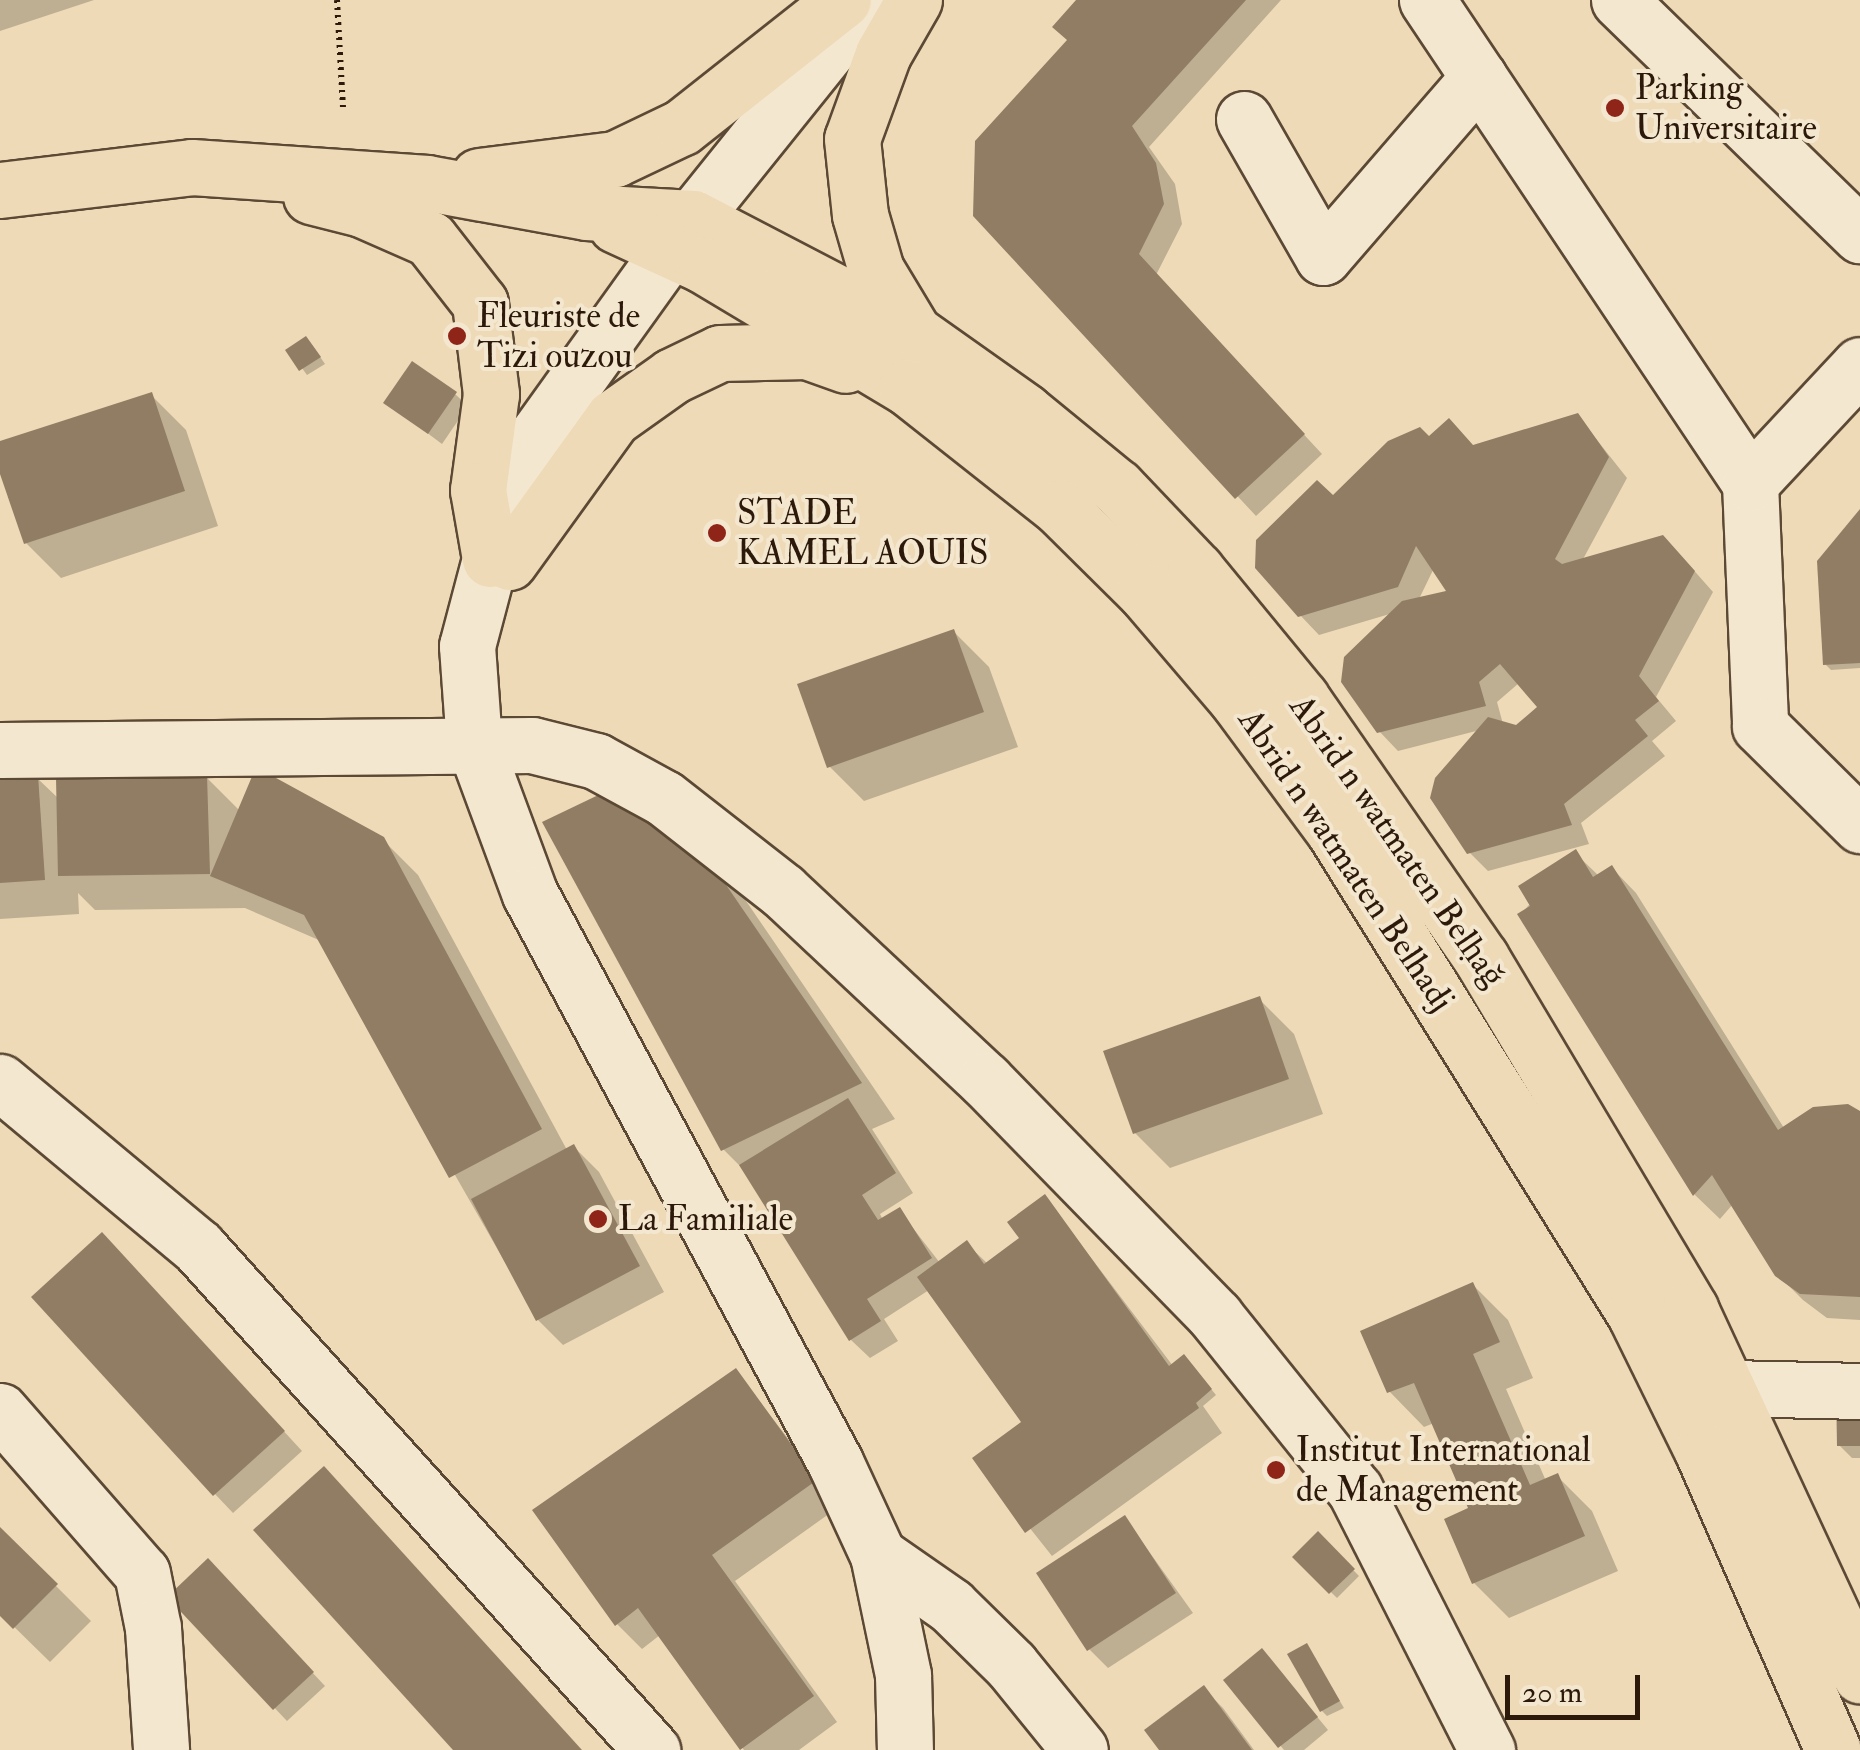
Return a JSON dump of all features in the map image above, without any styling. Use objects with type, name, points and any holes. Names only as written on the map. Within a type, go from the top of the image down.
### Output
[{"type":"main road","points":[[0,190],[192,167],[427,183],[614,159],[682,127],[843,0]]},
{"type":"main road","points":[[912,0],[883,54],[852,140],[860,215],[876,270],[914,333]]},
{"type":"main road","points":[[192,167],[362,209],[430,239],[480,303],[491,394],[478,490],[500,560]]},
{"type":"main road","name":"Abrid n watmaten Belhadj","points":[[427,183],[586,212],[698,241],[907,387],[1060,508],[1144,591],[1334,831],[1635,1314],[1702,1450],[1833,1750]]},
{"type":"main road","name":"Abrid n watmaten Belḥaǧ","points":[[698,241],[914,333],[1117,487],[1196,570],[1301,698],[1481,958],[1681,1293],[1729,1388],[1860,1674]]},
{"type":"main road","points":[[500,560],[612,418],[720,352],[807,352],[907,387]]},
{"type":"street","points":[[698,241],[868,0]]},
{"type":"street","points":[[905,1750],[903,1675],[878,1555],[836,1462],[530,894],[474,743],[466,646],[500,560],[538,434],[698,241],[912,0]]},
{"type":"street","points":[[1427,0],[1750,483],[1760,726],[1860,825]]},
{"type":"street","points":[[1620,0],[1860,236]]},
{"type":"street","points":[[1244,119],[1323,258],[1478,78]]},
{"type":"street","points":[[1750,483],[1860,365]]},
{"type":"street","points":[[0,750],[532,745],[596,762],[664,798],[784,892],[985,1080],[1214,1316],[1355,1490],[1487,1750]]},
{"type":"street","points":[[0,1082],[198,1247],[652,1750]]},
{"type":"street","points":[[1729,1388],[1860,1391]]},
{"type":"street","points":[[0,1411],[142,1573],[154,1628],[162,1750]]},
{"type":"street","points":[[878,1555],[952,1606],[1011,1665],[1080,1750]]},
{"type":"path","points":[[337,0],[343,108]]},
{"type":"building","points":[[1076,0],[1246,0],[1132,126],[1156,163],[1164,204],[1139,254],[1305,434],[1235,499],[973,216],[975,141],[1067,40],[1052,27]]},
{"type":"building","points":[[306,336],[321,357],[299,371],[285,350]]},
{"type":"building","points":[[412,361],[457,392],[428,434],[383,403]]},
{"type":"building","points":[[152,392],[185,491],[24,544],[0,474],[0,441]]},
{"type":"building","points":[[1578,413],[1609,457],[1555,559],[1562,564],[1663,535],[1695,571],[1639,676],[1659,701],[1635,720],[1648,736],[1564,804],[1572,825],[1467,854],[1430,798],[1435,778],[1488,717],[1516,725],[1537,707],[1500,664],[1479,682],[1486,706],[1377,733],[1341,682],[1344,657],[1402,601],[1446,591],[1416,546],[1398,587],[1298,617],[1255,568],[1256,540],[1317,480],[1333,495],[1388,441],[1420,427],[1429,436],[1449,418],[1473,445]]},
{"type":"building","points":[[1860,509],[1860,663],[1823,665],[1817,561]]},
{"type":"building","points":[[954,629],[984,712],[827,768],[797,684]]},
{"type":"building","points":[[256,767],[384,837],[542,1129],[449,1178],[304,915],[210,876]]},
{"type":"building","points":[[38,775],[45,880],[0,883],[0,778]]},
{"type":"building","points":[[207,775],[210,874],[58,876],[56,778]]},
{"type":"building","points":[[613,788],[709,860],[862,1083],[721,1151],[542,822]]},
{"type":"building","points":[[1576,849],[1593,877],[1612,865],[1778,1130],[1813,1107],[1848,1104],[1860,1111],[1860,1297],[1800,1294],[1775,1276],[1712,1175],[1693,1196],[1517,914],[1530,906],[1518,886]]},
{"type":"building","points":[[1260,996],[1289,1079],[1133,1134],[1103,1051]]},
{"type":"building","points":[[848,1098],[896,1173],[862,1195],[878,1220],[900,1207],[932,1258],[867,1299],[881,1321],[849,1341],[739,1165]]},
{"type":"building","points":[[574,1144],[640,1266],[536,1321],[471,1199]]},
{"type":"building","points":[[1045,1194],[1169,1366],[1184,1354],[1212,1389],[1196,1403],[1199,1408],[1025,1533],[972,1458],[1021,1422],[917,1277],[967,1240],[984,1264],[1019,1238],[1007,1222]]},
{"type":"building","points":[[102,1232],[285,1431],[213,1496],[31,1297]]},
{"type":"building","points":[[1473,1282],[1500,1342],[1473,1354],[1530,1485],[1558,1473],[1585,1536],[1472,1584],[1444,1519],[1468,1508],[1414,1383],[1387,1393],[1360,1331]]},
{"type":"building","points":[[736,1368],[817,1480],[712,1555],[814,1696],[740,1750],[638,1608],[615,1626],[532,1510]]},
{"type":"building","points":[[1836,1386],[1860,1386],[1860,1446],[1837,1446]]},
{"type":"building","points":[[324,1466],[582,1750],[453,1750],[253,1530]]},
{"type":"building","points":[[1125,1515],[1176,1593],[1087,1651],[1036,1573]]},
{"type":"building","points":[[0,1527],[58,1584],[13,1629],[0,1616]]},
{"type":"building","points":[[1318,1531],[1355,1569],[1329,1594],[1292,1557]]},
{"type":"building","points":[[208,1558],[314,1672],[273,1710],[167,1597]]},
{"type":"building","points":[[1307,1643],[1340,1701],[1320,1712],[1287,1654]]},
{"type":"building","points":[[1262,1648],[1318,1717],[1278,1748],[1223,1680]]},
{"type":"building","points":[[1204,1685],[1252,1750],[1159,1750],[1144,1730]]},
{"type":"place","name":"Parking Universitaire","points":[[1615,108]]},
{"type":"place","name":"Fleuriste de Tizi ouzou","points":[[457,336]]},
{"type":"place","name":"STADE KAMEL AOUIS","points":[[717,533]]},
{"type":"place","name":"La Familiale","points":[[598,1219]]},
{"type":"place","name":"Institut International de Management","points":[[1276,1470]]}]
